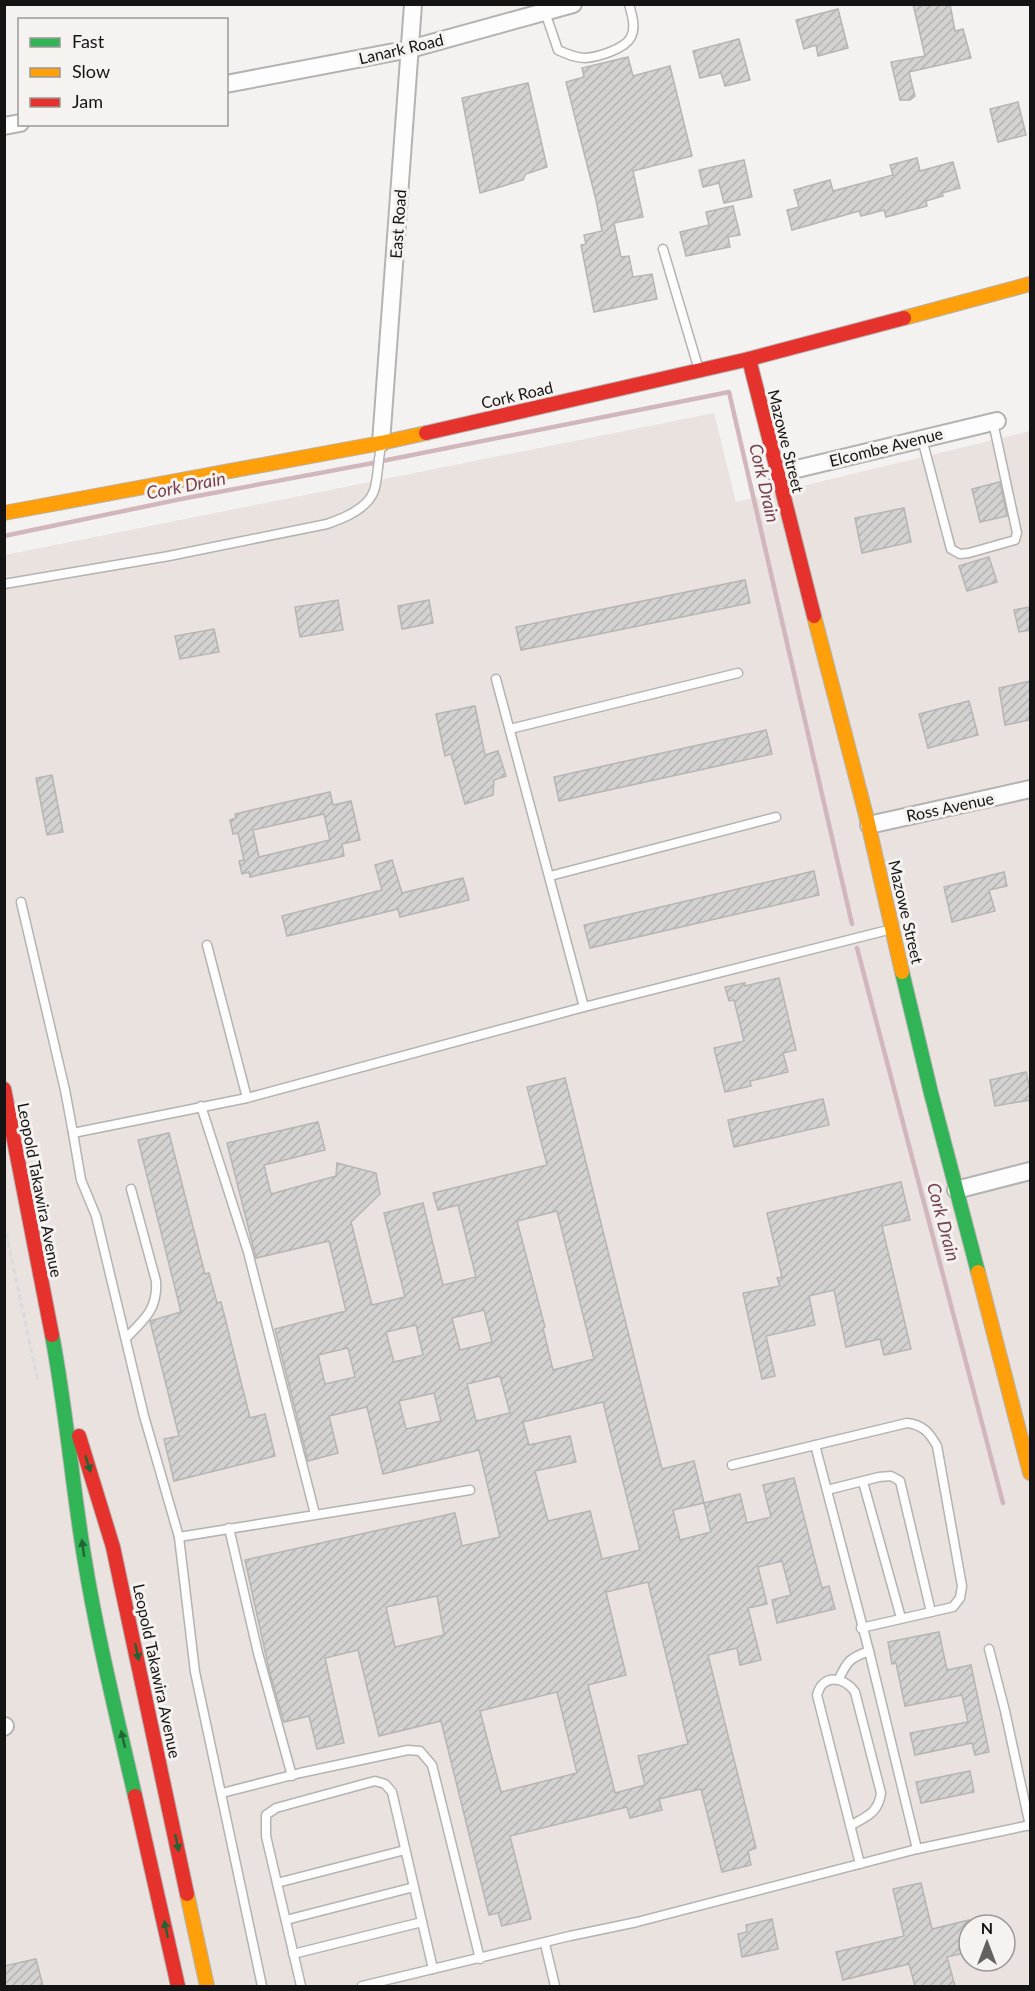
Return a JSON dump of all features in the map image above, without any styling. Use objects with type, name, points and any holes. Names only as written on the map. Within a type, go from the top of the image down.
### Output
[{"type":"street","name":"East Road","points":[[381,443],[413,4]]},
{"type":"street","name":"Lanark Road","points":[[228,84],[410,49],[573,4]]},
{"type":"street","name":"Cork Road","points":[[4,513],[381,443],[749,359],[1030,284]]},
{"type":"street","name":"Mazowe Street","points":[[749,359],[776,474],[868,825],[930,1090],[1001,1353],[1030,1473]]},
{"type":"street","name":"Elcombe Avenue","points":[[776,474],[995,421]]},
{"type":"street","name":"Ross Avenue","points":[[868,825],[1030,789]]},
{"type":"street","name":"Leopold Takawira Avenue","points":[[4,1089],[58,1368],[84,1556],[98,1631],[178,1986]]},
{"type":"street","points":[[956,1190],[1030,1171]]},
{"type":"street","name":"Leopold Takawira Avenue","points":[[58,1368],[113,1547],[207,1986]]},
{"type":"lane","points":[[545,12],[558,50],[570,56],[585,58],[616,50],[625,45],[632,36],[634,22],[629,4]]},
{"type":"lane","points":[[663,249],[699,370]]},
{"type":"lane","points":[[922,439],[951,549],[960,554],[969,553],[1015,540],[1017,533],[995,421]]},
{"type":"lane","points":[[4,584],[169,556],[343,519],[359,509],[374,491],[381,443]]},
{"type":"lane","points":[[510,729],[738,673]]},
{"type":"lane","points":[[496,679],[585,1007]]},
{"type":"lane","points":[[550,876],[776,817]]},
{"type":"lane","points":[[21,902],[65,1090],[81,1180],[96,1216],[144,1416],[178,1537],[195,1672],[262,1986]]},
{"type":"lane","points":[[72,1133],[247,1098],[585,1007],[893,928]]},
{"type":"lane","points":[[207,945],[247,1098]]},
{"type":"lane","points":[[201,1106],[248,1252],[315,1514]]},
{"type":"lane","points":[[126,1338],[149,1313],[157,1292],[131,1189]]},
{"type":"lane","points":[[732,1465],[907,1423],[920,1425],[929,1432],[937,1446],[962,1586],[960,1598],[953,1607],[861,1628]]},
{"type":"lane","points":[[815,1445],[917,1849]]},
{"type":"lane","points":[[827,1490],[891,1476],[900,1481],[930,1612]]},
{"type":"lane","points":[[863,1482],[901,1618]]},
{"type":"lane","points":[[178,1537],[470,1490]]},
{"type":"lane","points":[[229,1528],[258,1653],[292,1776]]},
{"type":"lane","points":[[362,1986],[637,1922],[917,1849],[1030,1825],[989,1649]]},
{"type":"lane","points":[[839,1679],[845,1664],[857,1655],[868,1651]]},
{"type":"lane","points":[[850,1826],[874,1812],[879,1805],[881,1793],[855,1692],[848,1683],[839,1679],[826,1682],[819,1688],[817,1695],[850,1826],[860,1864]]},
{"type":"lane","points":[[222,1793],[408,1750],[420,1751],[432,1765],[480,1959]]},
{"type":"lane","points":[[301,1986],[266,1836],[266,1815],[276,1808],[375,1781],[385,1784],[393,1792],[434,1969]]},
{"type":"lane","points":[[277,1882],[405,1850]]},
{"type":"lane","points":[[285,1920],[414,1887]]},
{"type":"lane","points":[[293,1954],[422,1922]]},
{"type":"lane","points":[[544,1944],[555,1986]]},
{"type":"shaded area","points":[[714,413],[736,502],[1030,431],[1030,1986],[5,1986],[5,555]]},
{"type":"building","points":[[913,4],[950,4],[955,31],[963,29],[971,58],[909,72],[915,96],[910,100],[900,100],[891,62],[925,56]]},
{"type":"building","points":[[838,9],[848,48],[818,56],[816,45],[804,49],[796,20]]},
{"type":"building","points":[[739,39],[750,80],[725,86],[721,73],[700,78],[693,51]]},
{"type":"building","points":[[628,57],[633,76],[670,66],[692,156],[633,171],[643,217],[614,223],[621,257],[629,256],[633,277],[652,274],[657,299],[594,312],[581,245],[586,244],[584,235],[602,231],[566,82],[584,77],[582,68]]},
{"type":"building","points":[[528,83],[547,167],[526,174],[523,180],[480,193],[462,98]]},
{"type":"building","points":[[1018,102],[1026,135],[998,142],[990,109]]},
{"type":"building","points":[[917,158],[920,171],[953,162],[960,188],[926,201],[927,206],[886,217],[884,210],[861,216],[859,211],[792,230],[787,210],[799,207],[794,190],[830,180],[833,191],[893,175],[890,165]]},
{"type":"building","points":[[744,160],[752,197],[724,203],[719,183],[703,187],[699,170]]},
{"type":"building","points":[[733,206],[740,235],[728,237],[730,247],[686,256],[680,232],[709,225],[706,212]]},
{"type":"building","points":[[1000,482],[1007,516],[980,522],[972,489]]},
{"type":"building","points":[[904,508],[911,542],[862,553],[855,518]]},
{"type":"building","points":[[989,557],[997,582],[967,591],[959,566]]},
{"type":"building","points":[[745,580],[750,603],[521,650],[516,627]]},
{"type":"building","points":[[338,600],[343,630],[300,637],[295,607]]},
{"type":"building","points":[[429,600],[433,623],[402,629],[398,606]]},
{"type":"building","points":[[1030,607],[1030,630],[1019,632],[1014,610]]},
{"type":"building","points":[[214,629],[219,652],[180,659],[175,636]]},
{"type":"building","points":[[1030,681],[1030,720],[1005,725],[999,688]]},
{"type":"building","points":[[969,701],[978,735],[928,748],[919,714]]},
{"type":"building","points":[[475,706],[485,755],[498,751],[506,776],[494,780],[493,795],[465,804],[451,754],[445,756],[436,714]]},
{"type":"building","points":[[766,730],[772,754],[559,801],[554,777]]},
{"type":"building","points":[[52,775],[63,832],[47,835],[36,778]]},
{"type":"building","points":[[330,792],[333,805],[351,801],[360,840],[342,844],[344,856],[250,877],[249,872],[242,874],[239,861],[244,860],[238,833],[233,834],[230,820],[236,818],[235,814]],"holes":[[[324,814],[330,840],[259,857],[253,830]]]},
{"type":"building","points":[[392,860],[402,893],[463,878],[469,900],[400,917],[398,909],[287,936],[282,916],[382,890],[375,865]]},
{"type":"building","points":[[814,871],[819,895],[590,948],[584,925]]},
{"type":"building","points":[[1004,872],[1007,886],[989,890],[995,911],[952,922],[944,887]]},
{"type":"building","points":[[779,978],[796,1050],[783,1053],[788,1072],[750,1081],[751,1086],[725,1092],[714,1048],[744,1041],[734,1000],[729,1001],[725,987],[745,983],[745,986]]},
{"type":"building","points":[[1026,1072],[1030,1100],[995,1106],[990,1080]]},
{"type":"building","points":[[565,1078],[662,1469],[694,1461],[704,1503],[740,1494],[747,1523],[771,1517],[763,1485],[794,1478],[822,1588],[829,1586],[835,1609],[777,1623],[772,1600],[791,1595],[782,1561],[758,1567],[767,1604],[748,1608],[761,1660],[740,1665],[737,1648],[708,1655],[756,1848],[748,1851],[751,1865],[722,1872],[701,1789],[659,1799],[662,1810],[630,1818],[627,1807],[510,1836],[531,1919],[502,1926],[498,1913],[489,1915],[441,1721],[379,1736],[358,1650],[325,1658],[344,1743],[317,1749],[309,1716],[284,1722],[270,1674],[245,1560],[455,1513],[462,1546],[500,1537],[479,1450],[383,1474],[367,1407],[329,1416],[338,1453],[308,1461],[275,1329],[346,1311],[329,1241],[256,1258],[227,1143],[318,1122],[325,1150],[264,1165],[271,1194],[336,1176],[337,1163],[376,1173],[380,1194],[351,1222],[372,1305],[405,1297],[384,1213],[423,1203],[443,1285],[476,1277],[458,1205],[438,1210],[433,1193],[547,1165],[527,1087]],"holes":[[[557,1211],[594,1359],[553,1370],[543,1328],[545,1327],[517,1221]],[[484,1310],[492,1342],[460,1350],[452,1318]],[[416,1325],[423,1355],[394,1362],[386,1332]],[[348,1348],[355,1377],[325,1384],[318,1355]],[[500,1376],[510,1413],[476,1421],[467,1384]],[[434,1393],[441,1421],[406,1429],[399,1401]],[[603,1402],[640,1550],[602,1559],[590,1511],[548,1521],[535,1471],[576,1462],[570,1436],[529,1445],[523,1422]],[[704,1503],[711,1532],[680,1540],[673,1510]],[[648,1582],[688,1744],[638,1756],[645,1785],[615,1793],[588,1685],[626,1675],[606,1592]],[[437,1596],[444,1635],[395,1647],[386,1607]],[[557,1692],[577,1773],[501,1792],[480,1711]]]},
{"type":"building","points":[[823,1099],[829,1125],[734,1147],[728,1120]]},
{"type":"building","points":[[169,1133],[205,1274],[209,1273],[217,1303],[221,1302],[250,1418],[265,1414],[275,1456],[174,1481],[164,1439],[179,1436],[150,1321],[181,1312],[138,1140]]},
{"type":"building","points":[[901,1182],[910,1220],[882,1226],[911,1349],[884,1355],[880,1339],[846,1347],[834,1290],[809,1296],[815,1325],[766,1336],[775,1376],[762,1379],[743,1293],[780,1286],[777,1278],[782,1277],[767,1213]]},
{"type":"building","points":[[939,1632],[947,1670],[971,1665],[989,1752],[975,1755],[972,1743],[915,1755],[910,1733],[968,1722],[962,1695],[905,1706],[896,1663],[892,1664],[888,1642]]},
{"type":"building","points":[[970,1771],[974,1792],[921,1803],[916,1782]]},
{"type":"building","points":[[921,1883],[932,1929],[957,1923],[957,1955],[947,1957],[955,1986],[915,1986],[909,1964],[843,1980],[836,1952],[904,1936],[893,1889]]},
{"type":"building","points":[[772,1919],[778,1949],[742,1957],[738,1934],[747,1932],[746,1925]]},
{"type":"building","points":[[36,1959],[43,1986],[4,1986],[4,1966]]},
{"type":"waterway","name":"Cork Drain","points":[[382,461],[729,392],[852,924]]},
{"type":"waterway","name":"Cork Drain","points":[[4,536],[181,499],[373,463]]},
{"type":"waterway","name":"Cork Drain","points":[[857,948],[1003,1503]]},
{"type":"traffic: fast","points":[[902,972],[978,1272]]},
{"type":"traffic: fast","points":[[52,1335],[89,1586],[135,1796]]},
{"type":"traffic: slow","points":[[904,318],[1030,284]]},
{"type":"traffic: slow","points":[[4,513],[426,433]]},
{"type":"traffic: slow","points":[[814,616],[868,823],[902,972]]},
{"type":"traffic: slow","points":[[978,1272],[1030,1473]]},
{"type":"traffic: slow","points":[[187,1894],[207,1986]]},
{"type":"traffic: jam","points":[[426,433],[749,359],[904,318]]},
{"type":"traffic: jam","points":[[749,359],[814,616]]},
{"type":"traffic: jam","points":[[4,1089],[52,1335]]},
{"type":"traffic: jam","points":[[79,1436],[113,1547],[187,1894]]},
{"type":"traffic: jam","points":[[135,1796],[178,1986]]}]
